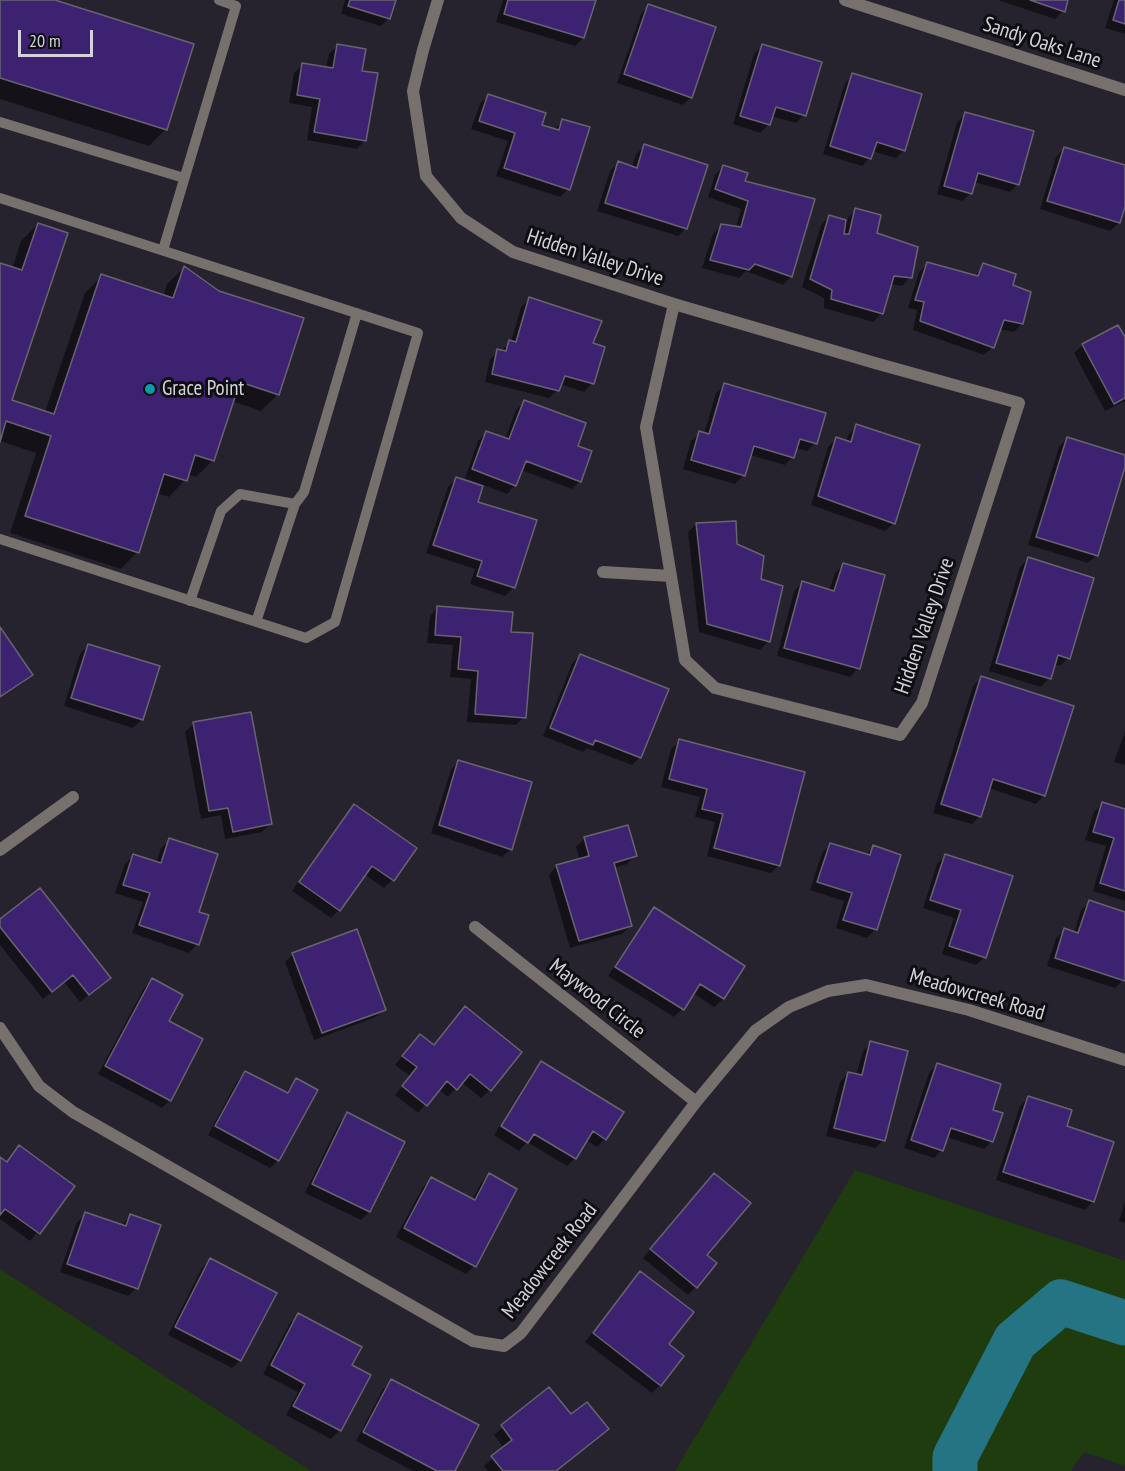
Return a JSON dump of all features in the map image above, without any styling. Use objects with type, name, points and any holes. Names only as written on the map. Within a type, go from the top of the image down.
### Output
[{"type":"street","name":"Hidden Valley Drive","points":[[438,0],[413,91],[426,176],[461,218],[513,252],[674,304],[1019,403],[922,703],[900,735],[715,688],[685,660],[646,427],[674,304]]},
{"type":"street","name":"Sandy Oaks Lane","points":[[844,0],[1125,90]]},
{"type":"street","points":[[603,572],[671,576]]},
{"type":"street","points":[[0,850],[73,797]]},
{"type":"street","name":"Maywood Circle","points":[[475,927],[696,1102]]},
{"type":"street","name":"Meadowcreek Road","points":[[0,1028],[39,1086],[73,1112],[473,1341],[504,1346],[521,1334],[696,1102],[755,1031],[789,1007],[828,991],[866,985],[969,1010],[1125,1060]]},
{"type":"lane","points":[[163,250],[236,6],[219,0]]},
{"type":"lane","points":[[0,122],[184,178]]},
{"type":"lane","points":[[0,198],[418,333],[334,622],[306,639],[0,539]]},
{"type":"lane","points":[[256,622],[295,504],[304,492],[357,313]]},
{"type":"lane","points":[[190,601],[221,511],[240,494],[295,504]]},
{"type":"green space","points":[[855,1170],[1125,1261],[1125,1466],[1084,1452],[1071,1471],[675,1471]]},
{"type":"green space","points":[[0,1269],[311,1471],[0,1471]]},
{"type":"building","points":[[0,0],[55,0],[194,44],[167,130],[0,78]]},
{"type":"building","points":[[350,0],[396,0],[390,19],[348,6]]},
{"type":"building","points":[[508,0],[596,0],[584,38],[504,14]]},
{"type":"building","points":[[1030,0],[1068,0],[1065,12]]},
{"type":"building","points":[[1119,0],[1125,0],[1125,24],[1113,20]]},
{"type":"building","points":[[648,4],[716,27],[692,98],[624,74]]},
{"type":"building","points":[[337,44],[366,49],[362,71],[378,73],[366,141],[314,132],[320,99],[297,95],[302,63],[333,68]]},
{"type":"building","points":[[762,44],[822,62],[806,116],[776,107],[770,125],[740,116]]},
{"type":"building","points":[[852,73],[922,94],[905,151],[877,142],[871,159],[830,146]]},
{"type":"building","points":[[488,94],[546,113],[542,125],[559,130],[562,119],[590,127],[570,190],[504,168],[515,133],[479,121]]},
{"type":"building","points":[[965,112],[1034,131],[1019,185],[978,173],[972,194],[944,186]]},
{"type":"building","points":[[644,144],[708,165],[687,229],[605,203],[618,161],[637,168]]},
{"type":"building","points":[[1064,147],[1125,165],[1125,207],[1120,223],[1047,201]]},
{"type":"building","points":[[723,165],[748,173],[745,181],[815,199],[792,277],[755,264],[749,270],[710,260],[721,224],[741,227],[748,201],[715,189]]},
{"type":"building","points":[[855,208],[881,215],[877,233],[918,247],[912,278],[894,276],[883,314],[831,299],[832,290],[810,279],[829,215],[846,220],[844,234],[849,234]]},
{"type":"building","name":"Grace Point","points":[[38,223],[68,233],[12,400],[54,414],[101,274],[173,298],[184,266],[219,291],[304,318],[279,395],[240,382],[214,461],[195,455],[187,481],[164,474],[139,553],[25,516],[51,436],[6,421],[0,442],[0,263],[22,270]]},
{"type":"building","points":[[927,262],[978,276],[983,263],[1016,274],[1013,285],[1031,292],[1023,324],[1004,320],[994,348],[920,321],[924,302],[915,300]]},
{"type":"building","points":[[529,297],[602,321],[593,343],[605,347],[594,384],[565,376],[559,391],[492,374],[497,349],[506,351],[509,340],[516,342]]},
{"type":"building","points":[[1118,325],[1125,337],[1125,398],[1114,404],[1082,344]]},
{"type":"building","points":[[724,383],[826,413],[817,444],[800,439],[794,458],[754,446],[745,476],[691,460],[699,431],[709,434]]},
{"type":"building","points":[[524,400],[586,423],[578,446],[592,451],[581,482],[526,461],[516,486],[472,469],[486,431],[509,439]]},
{"type":"building","points":[[856,424],[920,445],[895,524],[818,496],[836,437],[851,442]]},
{"type":"building","points":[[1067,437],[1125,455],[1125,467],[1098,556],[1036,537]]},
{"type":"building","points":[[456,477],[483,486],[478,502],[537,520],[515,588],[477,576],[482,561],[433,545]]},
{"type":"building","points":[[736,521],[737,544],[764,556],[761,579],[783,586],[770,642],[707,624],[696,523]]},
{"type":"building","points":[[1028,557],[1094,578],[1070,659],[1058,655],[1051,679],[996,663]]},
{"type":"building","points":[[843,563],[885,575],[860,669],[784,648],[802,581],[834,591]]},
{"type":"building","points":[[437,606],[513,612],[511,632],[533,633],[526,718],[475,714],[478,671],[458,669],[461,637],[435,635]]},
{"type":"building","points":[[0,627],[33,675],[0,697]]},
{"type":"building","points":[[88,644],[160,666],[143,720],[71,698]]},
{"type":"building","points":[[580,654],[669,689],[641,758],[595,740],[593,745],[550,728]]},
{"type":"building","points":[[981,676],[1074,706],[1045,796],[993,779],[981,817],[941,804]]},
{"type":"building","points":[[251,712],[272,824],[233,832],[228,808],[209,811],[193,722]]},
{"type":"building","points":[[679,739],[805,772],[780,866],[714,848],[723,814],[702,809],[707,789],[669,779]]},
{"type":"building","points":[[458,760],[532,782],[512,850],[439,825]]},
{"type":"building","points":[[1102,802],[1125,809],[1125,891],[1100,883],[1114,838],[1093,832]]},
{"type":"building","points":[[354,804],[417,848],[394,881],[372,866],[340,911],[299,882]]},
{"type":"building","points":[[628,825],[637,856],[614,863],[632,926],[579,941],[556,865],[589,856],[584,837]]},
{"type":"building","points":[[169,838],[218,854],[199,912],[209,915],[199,945],[139,925],[150,893],[123,885],[133,854],[161,863]]},
{"type":"building","points":[[830,843],[870,855],[873,845],[901,855],[877,930],[843,920],[852,893],[817,882]]},
{"type":"building","points":[[945,854],[1013,876],[986,958],[949,946],[961,910],[930,900]]},
{"type":"building","points":[[40,888],[111,978],[89,995],[73,975],[52,992],[0,927],[0,919]]},
{"type":"building","points":[[1089,900],[1125,912],[1125,981],[1055,958],[1064,928],[1078,933]]},
{"type":"building","points":[[654,907],[745,966],[724,999],[700,984],[684,1010],[615,967]]},
{"type":"building","points":[[357,929],[386,1010],[322,1033],[292,953]]},
{"type":"building","points":[[152,978],[183,995],[169,1021],[203,1039],[171,1101],[105,1066]]},
{"type":"building","points":[[465,1006],[522,1052],[491,1091],[470,1074],[457,1090],[447,1081],[427,1106],[402,1086],[417,1067],[402,1056],[420,1034],[434,1045]]},
{"type":"building","points":[[870,1041],[908,1051],[885,1141],[834,1128],[848,1072],[862,1075]]},
{"type":"building","points":[[541,1061],[624,1112],[606,1140],[593,1131],[576,1159],[534,1134],[528,1143],[501,1126]]},
{"type":"building","points":[[937,1063],[1001,1084],[993,1110],[1003,1113],[993,1142],[951,1128],[943,1151],[911,1140]]},
{"type":"building","points":[[245,1071],[288,1093],[296,1078],[318,1090],[279,1161],[215,1126]]},
{"type":"building","points":[[1028,1096],[1072,1110],[1067,1126],[1114,1142],[1094,1202],[1003,1172]]},
{"type":"building","points":[[347,1112],[405,1142],[370,1212],[312,1184]]},
{"type":"building","points":[[19,1145],[75,1186],[40,1234],[5,1209],[0,1215],[0,1157],[7,1162]]},
{"type":"building","points":[[489,1173],[517,1189],[476,1267],[404,1228],[431,1177],[475,1200]]},
{"type":"building","points":[[714,1173],[751,1203],[707,1255],[717,1263],[697,1288],[650,1249]]},
{"type":"building","points":[[85,1212],[126,1226],[130,1214],[161,1225],[138,1289],[67,1264]]},
{"type":"building","points":[[210,1258],[277,1293],[241,1361],[175,1327]]},
{"type":"building","points":[[640,1271],[694,1312],[669,1344],[684,1356],[661,1386],[593,1333]]},
{"type":"building","points":[[298,1313],[362,1347],[352,1365],[371,1375],[341,1431],[293,1406],[305,1384],[271,1365]]},
{"type":"building","points":[[391,1379],[479,1425],[455,1471],[437,1471],[363,1432]]},
{"type":"building","points":[[549,1387],[571,1414],[587,1402],[609,1429],[556,1471],[503,1471],[491,1456],[512,1440],[501,1425]]},
{"type":"waterway","points":[[955,1471],[955,1457],[1015,1341],[1061,1302],[1125,1323]]},
{"type":"place","name":"Grace Point","points":[[150,389]]}]
